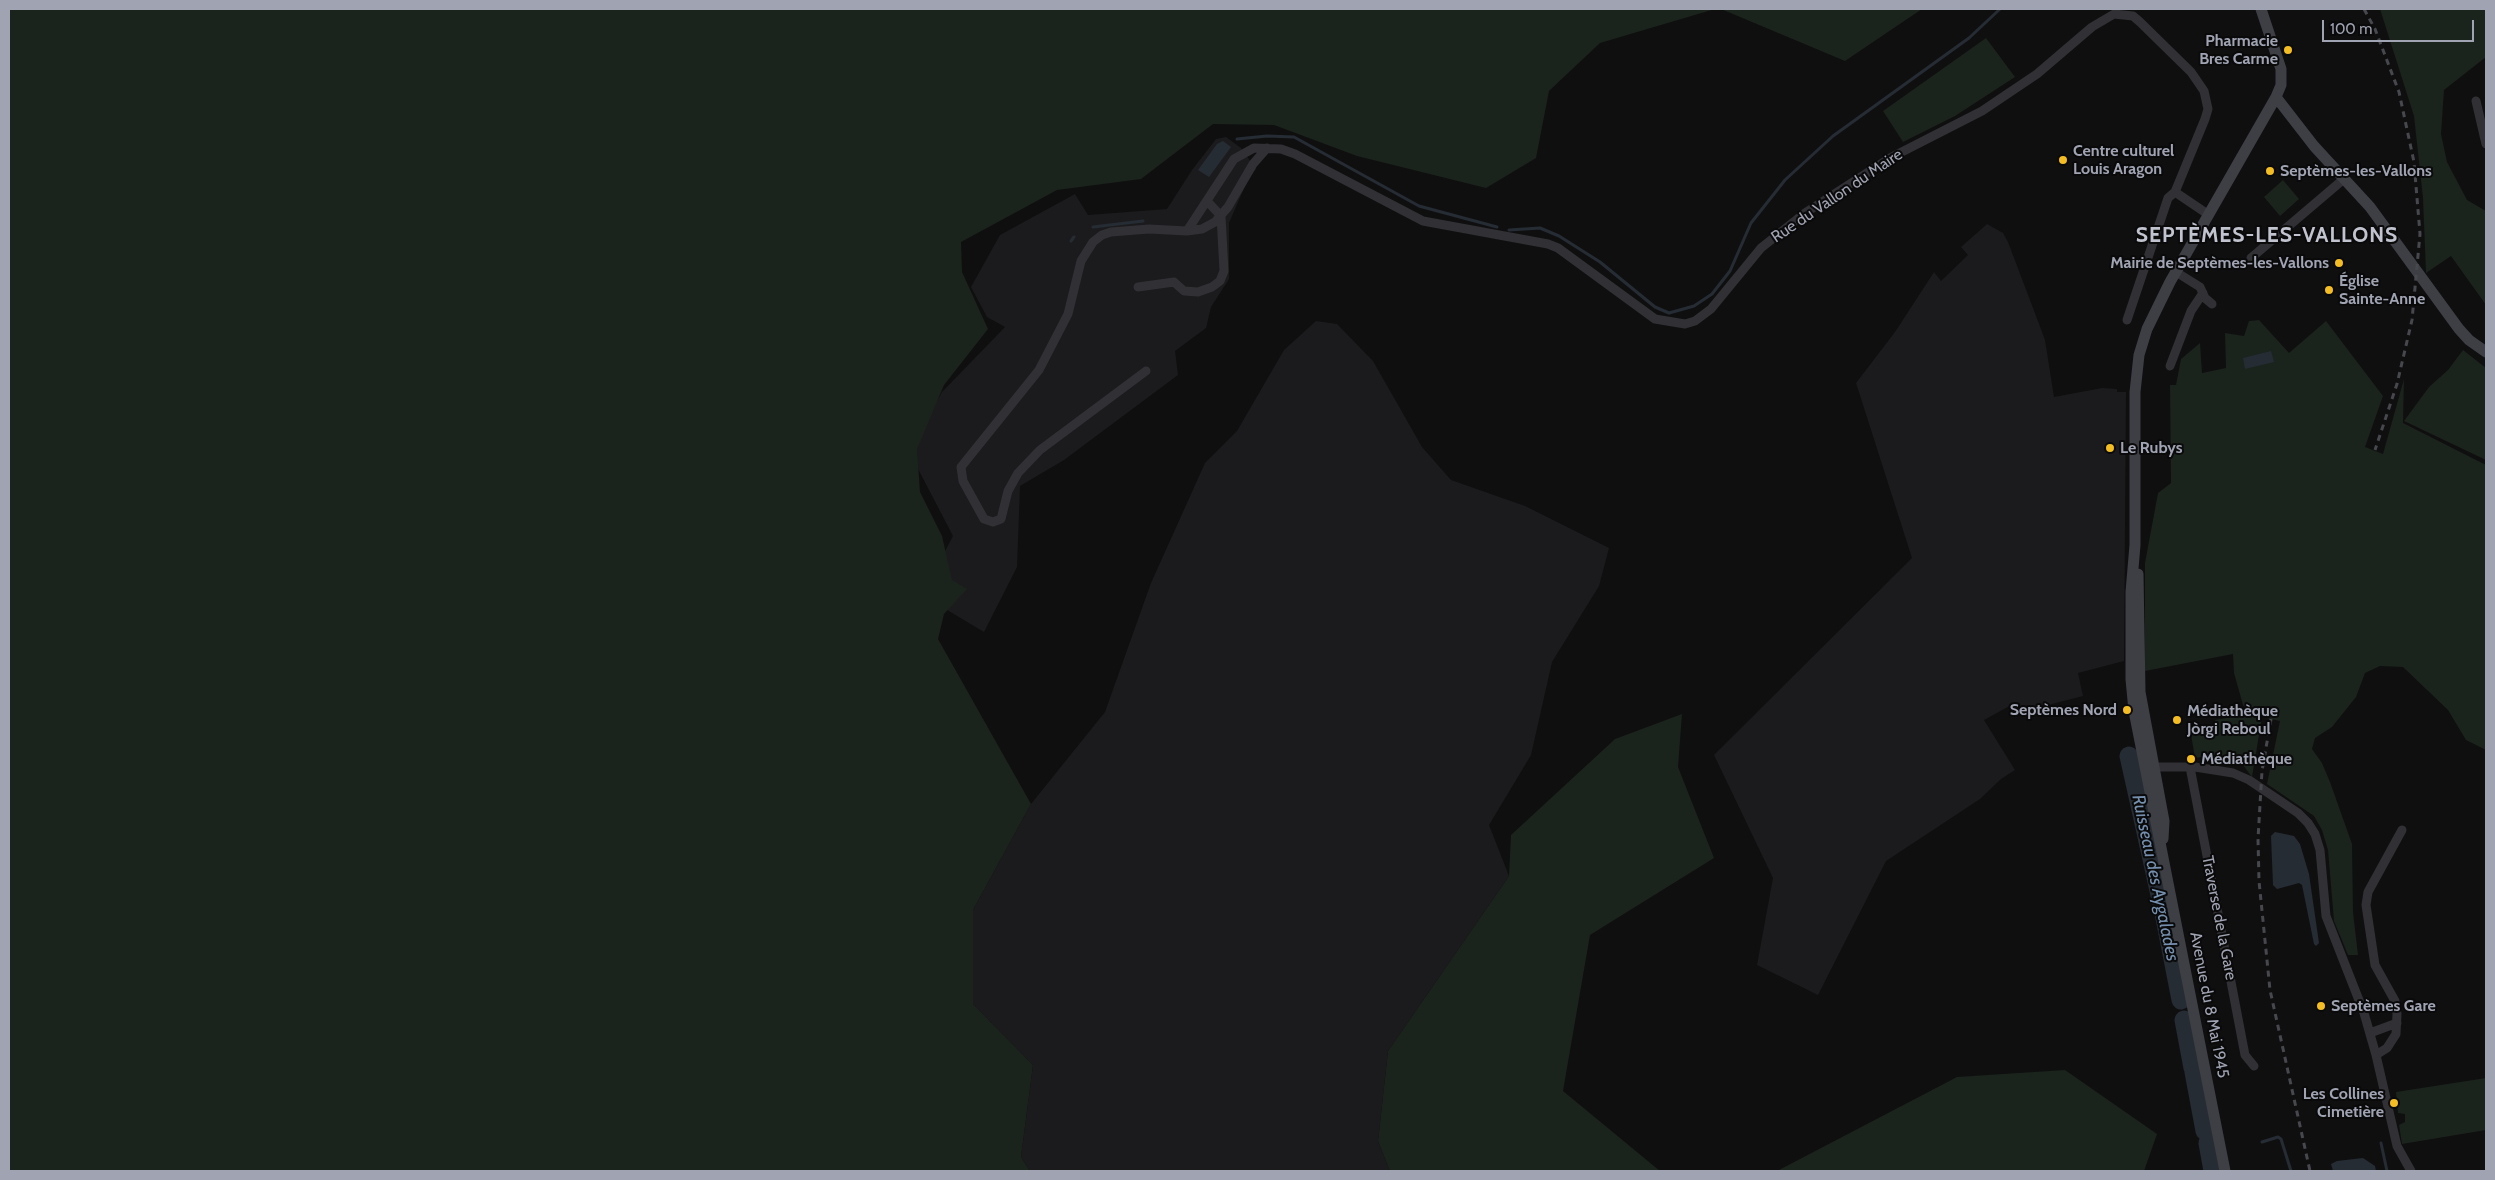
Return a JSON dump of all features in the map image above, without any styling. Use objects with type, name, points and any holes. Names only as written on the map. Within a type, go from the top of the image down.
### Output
[{"type":"main road","name":"Avenue du 8 Mai 1945","points":[[2225,1171],[2162,846],[2155,823],[2148,767],[2131,679],[2131,592],[2135,545],[2135,392],[2139,355],[2147,329],[2176,272],[2276,97],[2280,85],[2281,69],[2261,9]]},
{"type":"main road","points":[[2276,97],[2314,146],[2370,207],[2459,329],[2469,340],[2486,352]]},
{"type":"street","name":"Rue du Vallon du Maire","points":[[1266,148],[1281,149],[1295,154],[1423,221],[1548,244],[1558,248],[1654,319],[1685,324],[1695,320],[1711,309],[1761,248],[1805,213],[1890,158],[1982,111],[2037,74],[2104,18],[2114,14],[2137,11],[2200,83],[2208,108],[2175,192],[2168,198],[2127,320]]},
{"type":"street","points":[[2476,101],[2486,144]]},
{"type":"street","points":[[1187,231],[1234,159],[1254,148],[1266,148]]},
{"type":"street","points":[[1146,371],[1040,450],[1018,473],[1008,490],[1000,519],[993,522],[984,519],[963,481],[961,467],[1039,370],[1068,314],[1081,262],[1087,251],[1102,235],[1111,232],[1149,229],[1187,231],[1202,229],[1221,216],[1248,171],[1266,148]]},
{"type":"street","points":[[2251,258],[2345,178]]},
{"type":"street","points":[[2175,192],[2209,215]]},
{"type":"street","points":[[1138,287],[1174,282],[1184,291],[1198,292],[1212,287],[1220,281],[1224,271],[1221,216],[1206,201]]},
{"type":"street","points":[[2176,272],[2200,287],[2205,298],[2212,304]]},
{"type":"street","points":[[2170,366],[2191,311],[2203,292]]},
{"type":"street","points":[[2148,767],[2190,768],[2234,774],[2249,780],[2298,813],[2308,823],[2315,834],[2320,850],[2326,916],[2355,987],[2370,1033],[2397,1146],[2411,1171]]},
{"type":"street","name":"Traverse de la Gare","points":[[2190,768],[2245,1055],[2254,1066]]},
{"type":"street","points":[[2376,1054],[2387,1048],[2396,1034],[2397,1023],[2395,1001],[2375,965],[2366,905],[2368,892],[2402,830]]},
{"type":"street","points":[[2370,1033],[2397,1023]]},
{"type":"shaded area","points":[[9,9],[1715,9],[1600,43],[1549,91],[1536,158],[1486,188],[1357,156],[1274,125],[1213,124],[1141,179],[1057,190],[961,242],[962,272],[988,329],[944,385],[917,449],[920,492],[942,536],[952,580],[967,589],[944,614],[938,639],[1031,804],[973,910],[973,1004],[1033,1065],[1021,1157],[1030,1171],[9,1171]]},
{"type":"shaded area","points":[[1721,9],[1922,9],[1845,61]]},
{"type":"shaded area","points":[[2380,9],[2486,9],[2486,57],[2444,90],[2441,134],[2447,162],[2467,200],[2486,211],[2486,305],[2451,256],[2426,273],[2423,198],[2414,116]]},
{"type":"shaded area","points":[[1986,38],[2015,77],[1955,116],[1903,142],[1883,111]]},
{"type":"shaded area","points":[[1226,137],[1241,148],[1256,169],[1248,179],[1229,223],[1229,279],[1211,307],[1206,328],[1175,351],[1178,375],[1064,460],[1020,486],[1017,567],[984,632],[922,595],[953,536],[917,467],[917,436],[942,392],[1005,327],[987,317],[971,287],[1000,235],[1075,194],[1088,215],[1167,209],[1192,170],[1216,139]]},
{"type":"shaded area","points":[[1223,141],[1231,147],[1209,177],[1198,170],[1217,144]]},
{"type":"shaded area","points":[[2283,180],[2299,199],[2280,216],[2264,197]]},
{"type":"shaded area","points":[[1987,224],[2003,233],[2008,242],[2045,340],[2054,397],[2102,388],[2126,392],[2124,661],[2078,673],[2083,696],[2021,712],[2015,703],[1984,720],[2015,770],[2001,779],[1980,799],[1886,861],[1818,995],[1757,965],[1773,878],[1714,755],[1912,558],[1856,383],[1895,332],[1934,272],[1941,281],[1968,255],[1961,247]]},
{"type":"shaded area","points":[[2259,320],[2289,353],[2326,321],[2383,396],[2365,447],[2383,454],[2404,379],[2403,423],[2486,465],[2486,750],[2466,740],[2448,710],[2403,667],[2380,666],[2365,673],[2356,697],[2332,727],[2315,738],[2312,749],[2322,763],[2330,782],[2352,844],[2353,912],[2358,955],[2348,955],[2334,921],[2328,850],[2322,830],[2314,816],[2267,784],[2280,721],[2262,717],[2252,777],[2243,765],[2207,756],[2195,758],[2190,729],[2216,724],[2215,720],[2249,714],[2243,705],[2234,673],[2233,654],[2145,671],[2145,563],[2158,493],[2171,483],[2170,385],[2176,385],[2181,359],[2200,343],[2202,373],[2226,368],[2225,333],[2244,336],[2249,321]]},
{"type":"shaded area","points":[[1316,321],[1337,324],[1373,361],[1422,447],[1451,480],[1525,506],[1609,548],[1599,586],[1552,662],[1531,755],[1489,825],[1509,876],[1388,1051],[1378,1141],[1390,1171],[1030,1171],[1021,1157],[1033,1065],[973,1004],[973,910],[1031,804],[1105,712],[1151,583],[1205,463],[1237,431],[1284,350]]},
{"type":"shaded area","points":[[2463,350],[2486,368],[2486,460],[2404,421],[2429,387],[2448,370]]},
{"type":"shaded area","points":[[2271,351],[2274,362],[2245,369],[2243,358]]},
{"type":"shaded area","points":[[1682,714],[1678,767],[1714,858],[1590,935],[1563,1091],[1660,1171],[1390,1171],[1378,1141],[1388,1051],[1509,876],[1511,835],[1615,739]]},
{"type":"shaded area","points":[[2275,832],[2294,836],[2300,844],[2309,874],[2319,943],[2316,946],[2314,944],[2302,885],[2299,883],[2277,889],[2273,885],[2271,836]]},
{"type":"shaded area","points":[[2065,1070],[2157,1134],[2144,1171],[1777,1171],[1957,1077]]},
{"type":"shaded area","points":[[2486,1078],[2486,1130],[2402,1144],[2399,1125],[2405,1122],[2405,1114],[2398,1113],[2396,1092]]},
{"type":"shaded area","points":[[2363,1158],[2375,1166],[2376,1171],[2333,1171],[2331,1164],[2337,1161]]},
{"type":"waterway","points":[[1509,230],[1540,228],[1559,236],[1600,262],[1655,307],[1669,313],[1694,306],[1712,294],[1730,271],[1751,223],[1785,180],[1833,136],[1969,38],[2000,9]]},
{"type":"waterway","points":[[1237,139],[1267,136],[1294,137],[1419,206],[1497,227]]},
{"type":"waterway","points":[[1093,227],[1143,221]]},
{"type":"waterway","points":[[1071,241],[1074,237]]},
{"type":"waterway","name":"Ruisseau des Aygalades","points":[[2129,756],[2164,913],[2181,1000]]},
{"type":"waterway","name":"Ruisseau des Aygalades","points":[[2184,1020],[2193,1068]]},
{"type":"waterway","name":"Ruisseau des Aygalades","points":[[2194,1072],[2205,1131]]},
{"type":"waterway","points":[[2262,1142],[2278,1137],[2281,1139],[2291,1171]]},
{"type":"waterway","name":"Ruisseau des Aygalades","points":[[2208,1143],[2213,1171]]},
{"type":"waterway","points":[[2381,1143],[2387,1171]]},
{"type":"railway","points":[[2364,9],[2375,29],[2399,92],[2414,162],[2420,234],[2412,320],[2397,384],[2375,450]]},
{"type":"railway","points":[[2271,719],[2262,771],[2258,839],[2259,881],[2270,990],[2310,1171]]},
{"type":"place","name":"Pharmacie Bres Carme","points":[[2288,50]]},
{"type":"place","name":"Centre culturel Louis Aragon","points":[[2063,160]]},
{"type":"place","name":"Septèmes-les-Vallons","points":[[2270,171]]},
{"type":"place","name":"Mairie de Septèmes-les-Vallons","points":[[2339,263]]},
{"type":"place","name":"Église Sainte-Anne","points":[[2329,290]]},
{"type":"place","name":"Le Rubys","points":[[2110,448]]},
{"type":"place","name":"Septèmes Nord","points":[[2127,710]]},
{"type":"place","name":"Médiathèque Jòrgi Reboul","points":[[2177,720]]},
{"type":"place","name":"Médiathèque","points":[[2191,759]]},
{"type":"place","name":"Septèmes Gare","points":[[2321,1006]]},
{"type":"place","name":"Les Collines Cimetière","points":[[2394,1103]]},
{"type":"district","name":"SEPTÈMES-LES-VALLONS","points":[[2267,236]]}]
